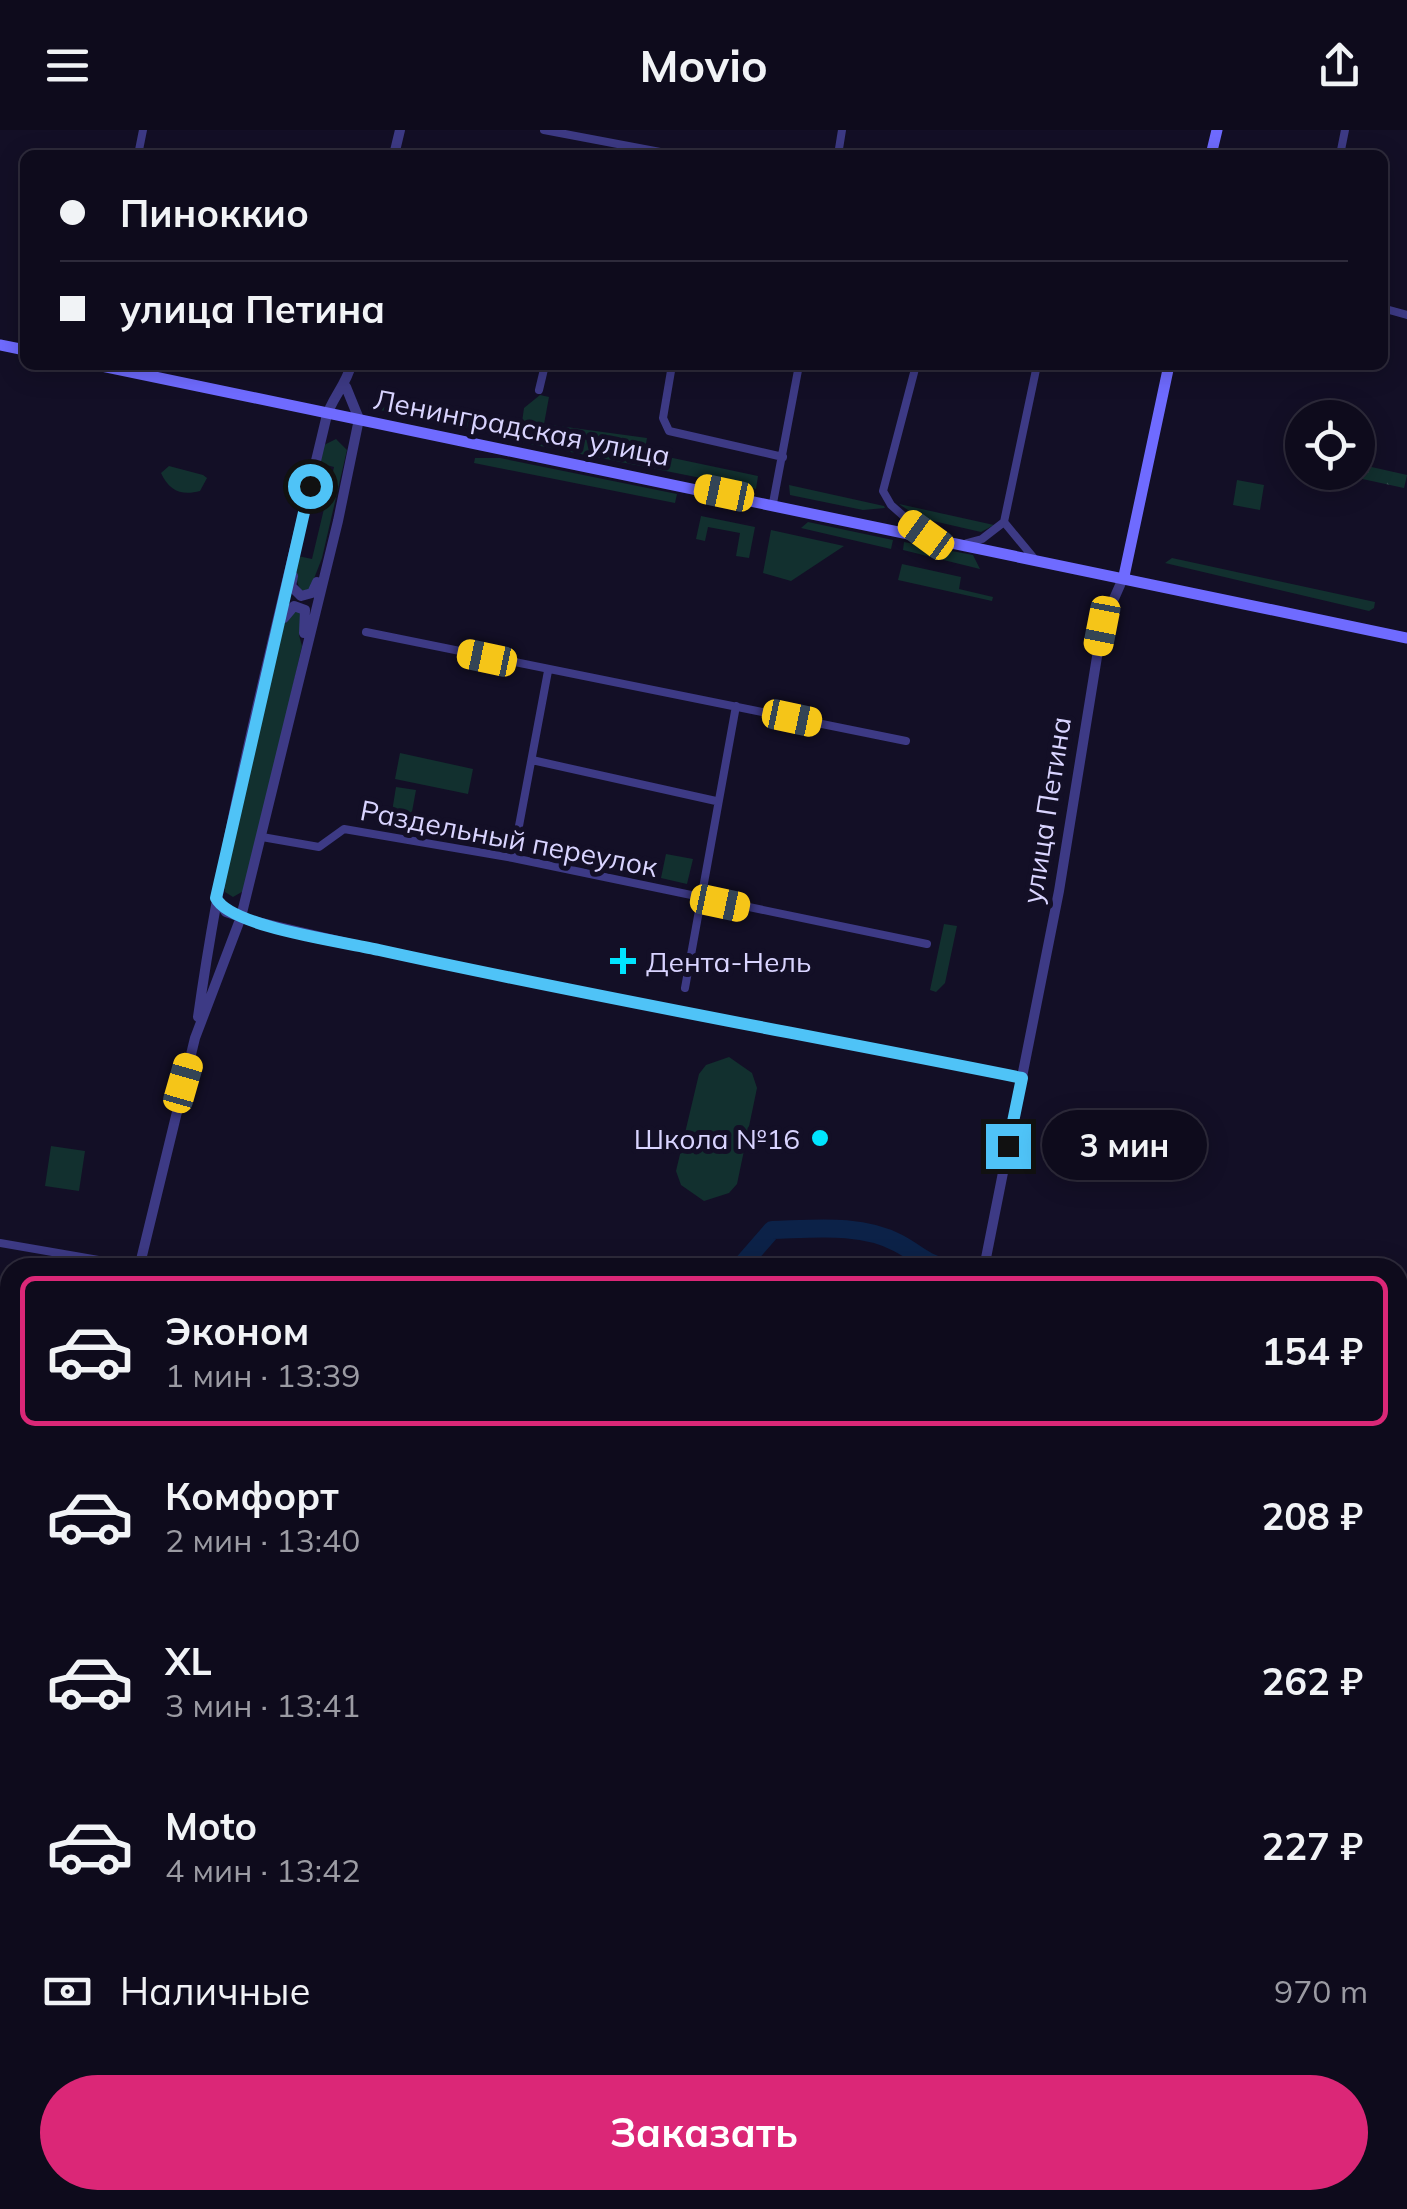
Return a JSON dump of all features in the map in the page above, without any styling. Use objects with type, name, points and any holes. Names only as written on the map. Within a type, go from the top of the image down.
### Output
[{"type":"main road","name":"Ленинградская улица","points":[[121,370],[967,543],[1407,638]]},
{"type":"main road","name":"улица Петина","points":[[1124,576],[1168,370]]},
{"type":"street","points":[[544,130],[650,150]]},
{"type":"street","points":[[141,1258],[195,1038],[216,898],[291,566],[327,413],[346,386],[350,370]]},
{"type":"street","points":[[540,390],[544,370]]},
{"type":"street","points":[[671,370],[663,412],[666,428],[677,434],[783,457]]},
{"type":"street","points":[[774,503],[797,370]]},
{"type":"street","points":[[915,370],[898,448],[883,492],[891,505],[926,535]]},
{"type":"street","points":[[967,543],[982,539],[1004,522],[1036,370]]},
{"type":"street","points":[[195,1038],[241,917],[327,565],[359,419],[346,386]]},
{"type":"street","points":[[1004,522],[1034,557]]},
{"type":"street","points":[[291,566],[292,586],[304,596],[314,591],[320,567],[327,565]]},
{"type":"street","name":"улица Петина","points":[[986,1258],[1059,891],[1102,626],[1124,576]]},
{"type":"street","points":[[275,640],[288,610],[297,606],[308,616],[304,636],[308,643]]},
{"type":"street","points":[[366,632],[906,741]]},
{"type":"street","points":[[513,858],[548,671]]},
{"type":"street","points":[[684,988],[736,706]]},
{"type":"street","points":[[532,760],[716,801]]},
{"type":"street","name":"Раздельный переулок","points":[[262,837],[319,847],[344,830],[513,858],[928,944]]},
{"type":"street","points":[[216,898],[226,912],[241,917],[426,960],[1022,1078]]},
{"type":"street","points":[[0,1243],[87,1258]]},
{"type":"green space","points":[[540,395],[549,397],[544,424],[647,438],[645,449],[522,422],[524,408]]},
{"type":"green space","points":[[382,399],[474,417],[482,431],[380,410]]},
{"type":"green space","points":[[492,420],[758,476],[756,489],[505,439]]},
{"type":"green space","points":[[336,439],[347,450],[322,558],[310,589],[302,591],[297,579],[298,556],[312,559],[334,467],[319,463],[324,445]]},
{"type":"green space","points":[[475,458],[500,458],[677,494],[675,503],[474,463]]},
{"type":"green space","points":[[169,466],[207,478],[200,491],[182,492],[172,488],[161,473]]},
{"type":"green space","points":[[1375,468],[1407,475],[1404,488],[1375,482]]},
{"type":"green space","points":[[1237,480],[1264,485],[1260,510],[1233,505]]},
{"type":"green space","points":[[789,485],[885,508],[863,510],[790,495]]},
{"type":"green space","points":[[899,504],[994,525],[981,532],[920,518]]},
{"type":"green space","points":[[701,516],[755,527],[749,558],[736,556],[740,533],[708,527],[705,541],[696,539]]},
{"type":"green space","points":[[808,522],[893,540],[891,549],[801,528]]},
{"type":"green space","points":[[771,530],[844,546],[791,581],[763,573]]},
{"type":"green space","points":[[904,542],[973,555],[980,569],[903,550]]},
{"type":"green space","points":[[1172,558],[1375,602],[1374,608],[1369,611],[1165,563]]},
{"type":"green space","points":[[902,564],[961,577],[959,589],[993,597],[992,601],[898,580]]},
{"type":"green space","points":[[298,610],[304,617],[299,635],[302,646],[247,889],[233,897],[225,892],[223,882],[276,645],[288,615]]},
{"type":"green space","points":[[400,753],[473,769],[468,794],[395,779]]},
{"type":"green space","points":[[396,787],[416,790],[409,828],[390,824]]},
{"type":"green space","points":[[666,854],[693,859],[687,884],[661,878]]},
{"type":"green space","points":[[944,924],[957,926],[945,983],[936,992],[930,990]]},
{"type":"green space","points":[[729,1057],[752,1073],[757,1088],[737,1184],[729,1193],[704,1201],[681,1185],[676,1171],[699,1074],[706,1065]]},
{"type":"green space","points":[[51,1146],[85,1151],[79,1191],[45,1186]]},
{"type":"waterway","points":[[748,1258],[772,1230],[820,1228],[868,1232],[923,1258]]},
{"type":"place","name":"Дента-Нель","points":[[623,961]]},
{"type":"place","name":"Школа №16","points":[[820,1138]]},
{"type":"route","points":[[310,486],[216,898],[223,910],[255,922],[410,956],[1022,1078],[1008,1146]]}]
